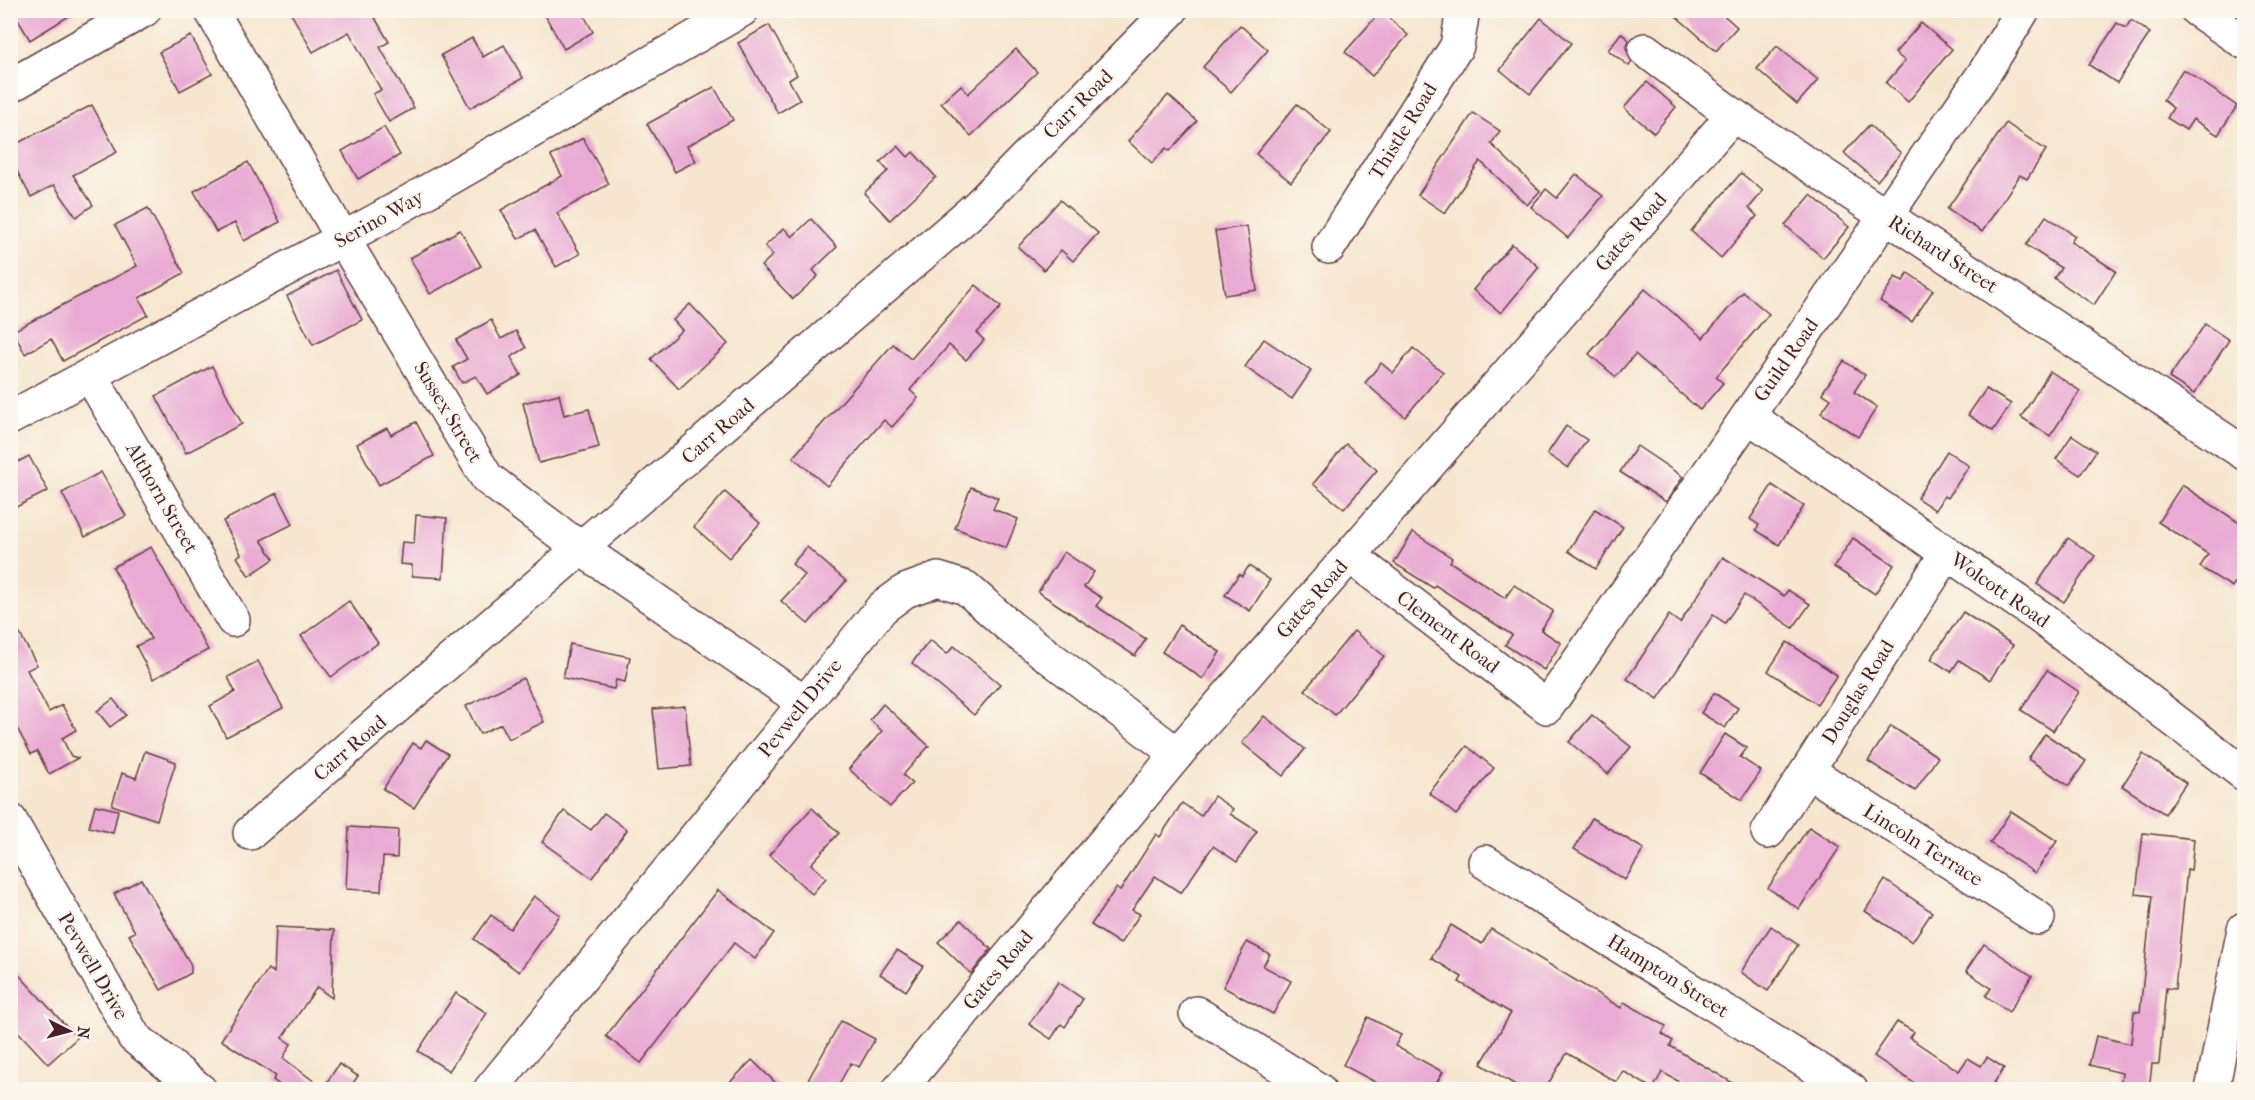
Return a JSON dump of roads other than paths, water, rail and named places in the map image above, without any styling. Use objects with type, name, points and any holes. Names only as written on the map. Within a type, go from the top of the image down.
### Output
[{"type":"street","points":[[10,86],[144,10]]},
{"type":"street","name":"Sussex Street","points":[[211,10],[343,239],[487,478],[581,549],[805,703]]},
{"type":"street","name":"Serino Way","points":[[10,418],[343,239],[742,10]]},
{"type":"street","name":"Carr Road","points":[[250,834],[978,206],[1171,10]]},
{"type":"street","name":"Thistle Road","points":[[1329,247],[1457,46],[1463,10]]},
{"type":"street","name":"Guild Road","points":[[1547,707],[1985,72],[2023,10]]},
{"type":"street","points":[[2196,10],[2244,42]]},
{"type":"street","name":"Richard Street","points":[[1645,50],[1733,115],[2244,452]]},
{"type":"street","name":"Gates Road","points":[[899,1089],[1177,754],[1733,115]]},
{"type":"street","name":"Althorn Street","points":[[90,375],[233,620]]},
{"type":"street","name":"Wolcott Road","points":[[1748,416],[2040,617],[2244,774]]},
{"type":"street","name":"Douglas Road","points":[[1768,832],[1947,553]]},
{"type":"street","name":"Clement Road","points":[[1350,556],[1547,707]]},
{"type":"street","name":"Pevwell Drive","points":[[490,1089],[882,608],[905,591],[938,579],[966,588],[1010,627],[1177,754]]},
{"type":"street","name":"Lincoln Terrace","points":[[1808,771],[2038,918]]},
{"type":"street","name":"Pevwell Drive","points":[[10,820],[134,1037],[200,1089]]},
{"type":"street","name":"Hampton Street","points":[[1485,862],[1851,1089]]},
{"type":"street","points":[[2212,1089],[2244,929]]},
{"type":"street","points":[[1196,1013],[1319,1089]]}]
